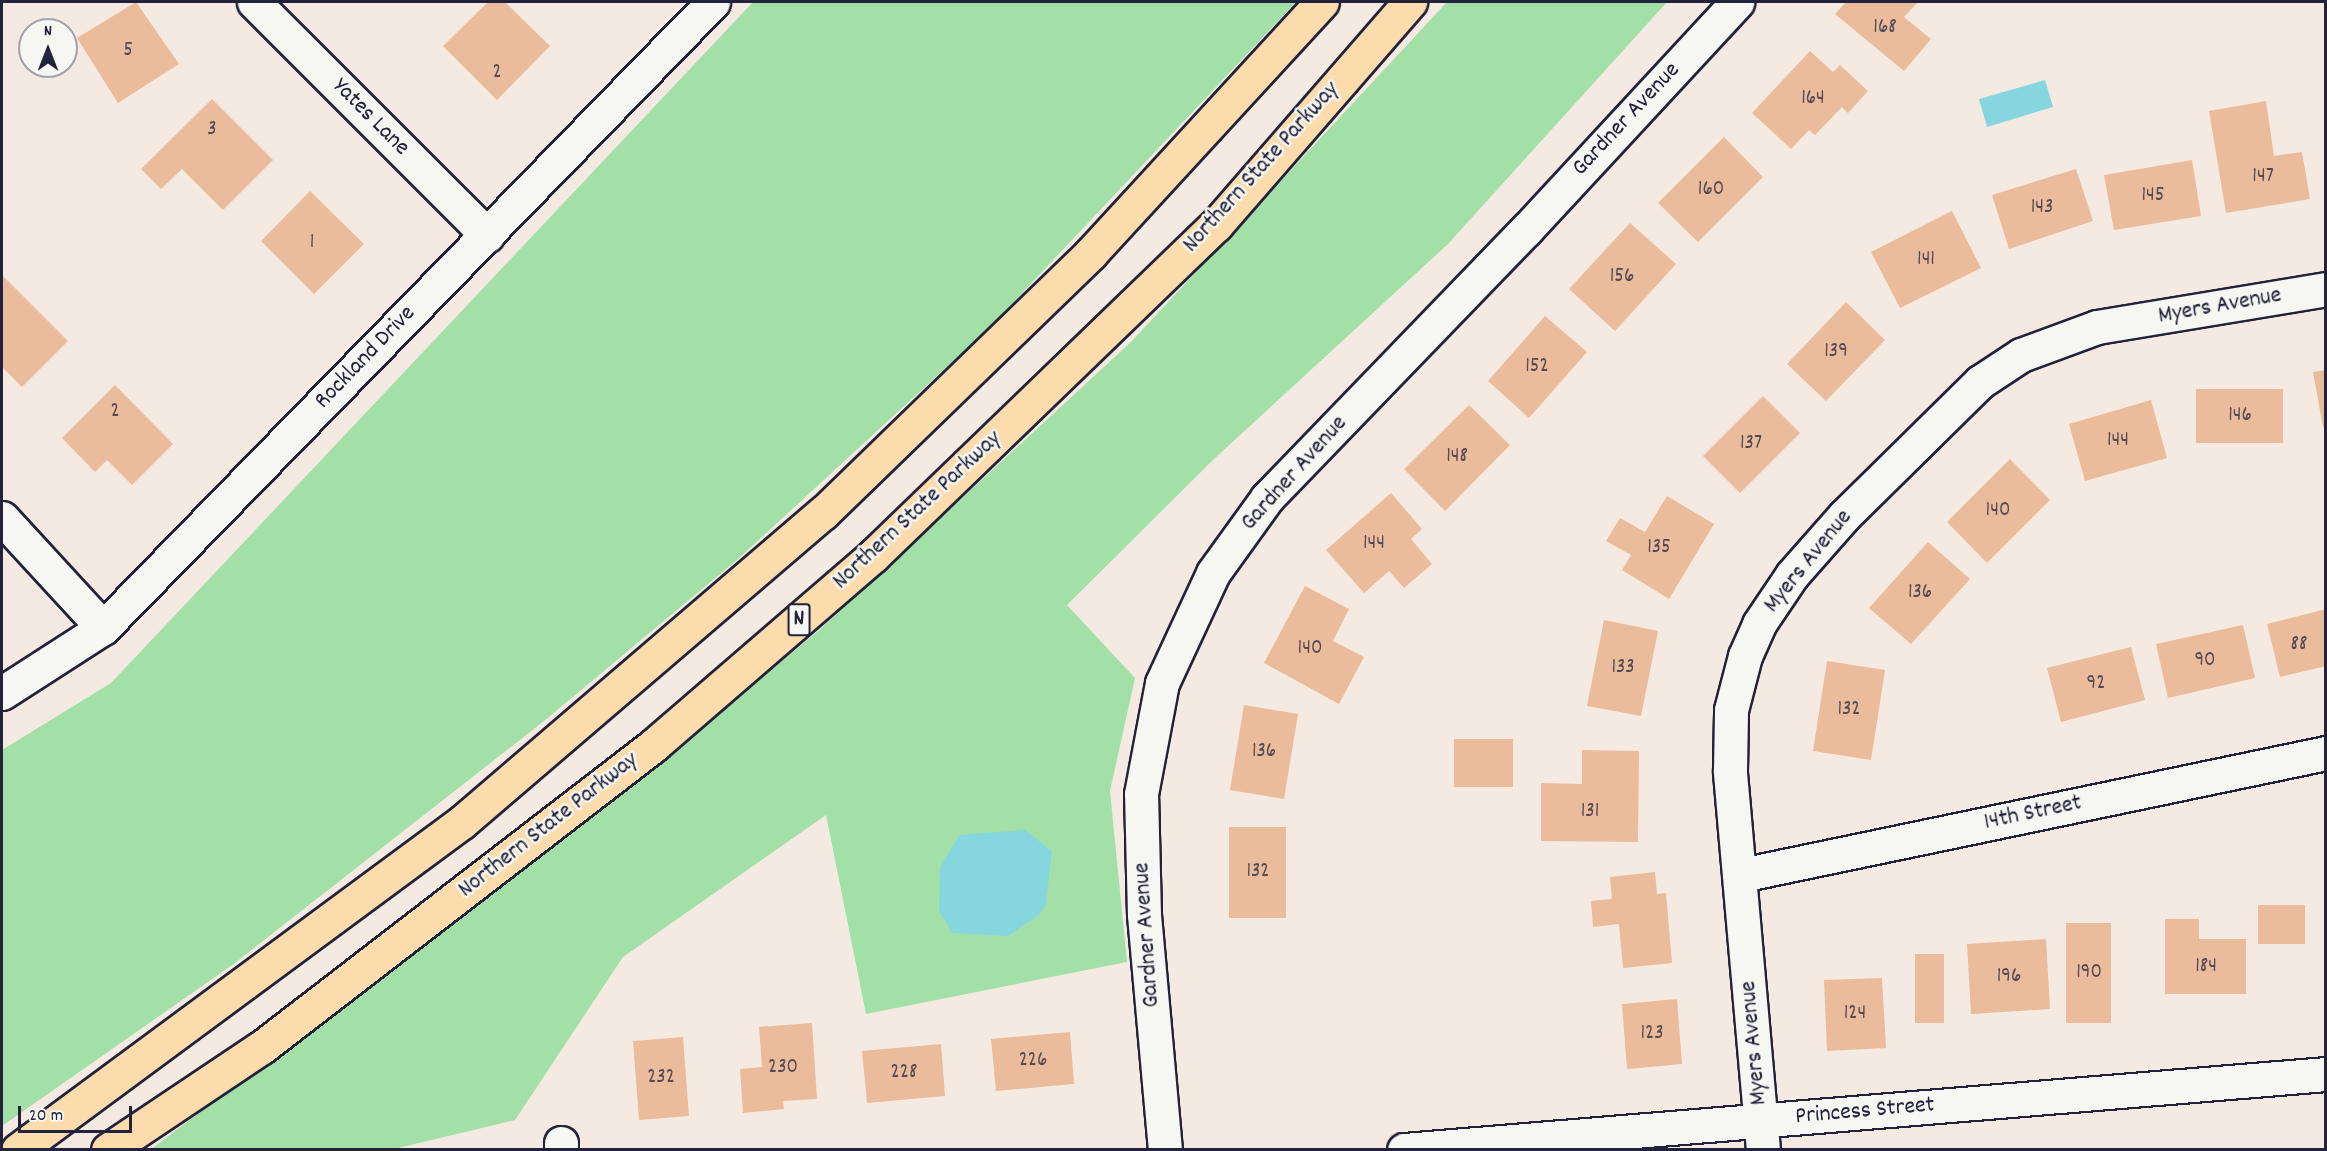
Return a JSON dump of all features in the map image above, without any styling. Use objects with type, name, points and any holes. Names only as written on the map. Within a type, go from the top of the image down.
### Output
[{"type":"highway","points":[[18,1149],[462,822],[823,513],[1091,253],[1322,2]]},
{"type":"highway","name":"Northern State Parkway","points":[[108,1149],[262,1047],[654,745],[873,556],[1215,225],[1410,2]]},
{"type":"street","name":"Yates Lane","points":[[254,2],[487,235]]},
{"type":"street","name":"Rockland Drive","points":[[2,693],[103,628],[713,2]]},
{"type":"street","name":"Gardner Avenue","points":[[1165,1149],[1144,915],[1141,794],[1162,683],[1213,573],[1267,498],[1526,230],[1737,2]]},
{"type":"street","name":"Myers Avenue","points":[[1762,1135],[1730,770],[1731,710],[1745,656],[1759,624],[1792,574],[1844,516],[1980,382],[2021,355],[2097,327],[2325,289]]},
{"type":"street","points":[[2,518],[103,628]]},
{"type":"street","name":"14th Street","points":[[1741,875],[2325,753]]},
{"type":"street","name":"Princess Street","points":[[1404,1149],[1762,1135],[2325,1074]]},
{"type":"green space","points":[[753,2],[1296,2],[991,326],[738,559],[544,721],[235,963],[2,1126],[2,750],[111,683]]},
{"type":"green space","points":[[1447,2],[1667,2],[1448,244],[1214,459],[1067,605],[1135,678],[1110,791],[1127,962],[866,1014],[826,815],[623,957],[515,1120],[394,1149],[150,1150],[645,775],[817,632],[1132,341]]},
{"type":"water","points":[[2045,80],[2053,107],[1987,127],[1979,99]]},
{"type":"water","points":[[1025,830],[1052,851],[1046,904],[1040,914],[1008,936],[952,933],[939,910],[940,867],[959,835]]},
{"type":"building","points":[[136,2],[179,64],[118,103],[78,37]]},
{"type":"building","points":[[488,2],[505,2],[550,46],[497,100],[443,46]]},
{"type":"building","points":[[1846,2],[1918,2],[1904,17],[1931,39],[1904,71],[1835,14]]},
{"type":"building","points":[[1810,51],[1833,72],[1840,65],[1868,91],[1848,113],[1842,107],[1815,135],[1809,130],[1791,149],[1752,113]]},
{"type":"building","points":[[212,99],[273,160],[223,210],[182,169],[161,189],[141,169]]},
{"type":"building","points":[[2266,101],[2274,156],[2302,152],[2310,199],[2226,213],[2209,111]]},
{"type":"building","points":[[1724,137],[1763,177],[1698,242],[1658,203]]},
{"type":"building","points":[[2192,160],[2201,216],[2114,230],[2104,175]]},
{"type":"building","points":[[2076,169],[2093,221],[2009,249],[1992,195]]},
{"type":"building","points":[[310,191],[364,244],[314,294],[261,241]]},
{"type":"building","points":[[1952,211],[1981,268],[1900,308],[1871,252]]},
{"type":"building","points":[[1630,223],[1676,264],[1615,331],[1569,289]]},
{"type":"building","points":[[3,276],[68,341],[22,387],[2,367]]},
{"type":"building","points":[[1846,302],[1885,340],[1826,401],[1787,364]]},
{"type":"building","points":[[1545,316],[1587,352],[1529,418],[1488,381]]},
{"type":"building","points":[[2326,370],[2326,426],[2323,427],[2313,372]]},
{"type":"building","points":[[115,385],[173,444],[132,485],[107,460],[95,472],[62,438]]},
{"type":"building","points":[[2196,389],[2283,389],[2283,443],[2196,443]]},
{"type":"building","points":[[1763,396],[1800,433],[1740,493],[1703,456]]},
{"type":"building","points":[[2151,400],[2167,458],[2085,481],[2069,424]]},
{"type":"building","points":[[1469,405],[1510,445],[1445,511],[1404,469]]},
{"type":"building","points":[[2010,459],[2050,500],[1987,563],[1947,522]]},
{"type":"building","points":[[1391,493],[1422,529],[1411,539],[1432,564],[1404,588],[1389,571],[1364,593],[1326,550]]},
{"type":"building","points":[[1667,496],[1714,524],[1669,599],[1622,570],[1631,555],[1606,541],[1620,518],[1645,532]]},
{"type":"building","points":[[1928,542],[1970,579],[1911,644],[1869,608]]},
{"type":"building","points":[[1305,586],[1349,609],[1333,641],[1364,657],[1339,704],[1264,663]]},
{"type":"building","points":[[2326,609],[2326,666],[2280,677],[2267,624]]},
{"type":"building","points":[[1604,620],[1658,631],[1641,716],[1587,706]]},
{"type":"building","points":[[2243,625],[2255,678],[2168,698],[2156,644]]},
{"type":"building","points":[[2131,647],[2145,700],[2061,722],[2047,668]]},
{"type":"building","points":[[1827,661],[1885,670],[1871,760],[1813,751]]},
{"type":"building","points":[[1244,705],[1298,714],[1284,799],[1230,790]]},
{"type":"building","points":[[1454,739],[1513,739],[1513,787],[1454,787]]},
{"type":"building","points":[[1582,750],[1639,751],[1638,842],[1541,841],[1541,783],[1582,784]]},
{"type":"building","points":[[1229,827],[1286,827],[1286,918],[1229,918]]},
{"type":"building","points":[[1655,872],[1657,894],[1666,893],[1672,963],[1623,968],[1619,924],[1593,927],[1591,901],[1612,899],[1610,877]]},
{"type":"building","points":[[2258,905],[2305,905],[2305,944],[2258,944]]},
{"type":"building","points":[[2165,919],[2199,919],[2199,939],[2246,939],[2246,994],[2165,994]]},
{"type":"building","points":[[2066,923],[2111,923],[2111,1023],[2066,1023]]},
{"type":"building","points":[[2046,939],[2050,1009],[1971,1014],[1967,944]]},
{"type":"building","points":[[1915,954],[1944,954],[1944,1023],[1915,1023]]},
{"type":"building","points":[[1882,978],[1886,1048],[1827,1051],[1824,980]]},
{"type":"building","points":[[1677,999],[1682,1064],[1627,1069],[1622,1004]]},
{"type":"building","points":[[812,1023],[817,1099],[783,1101],[784,1109],[743,1113],[740,1069],[762,1067],[759,1027]]},
{"type":"building","points":[[1070,1032],[1074,1084],[996,1091],[991,1039]]},
{"type":"building","points":[[683,1037],[689,1116],[639,1120],[633,1041]]},
{"type":"building","points":[[941,1044],[945,1096],[867,1103],[862,1051]]}]
